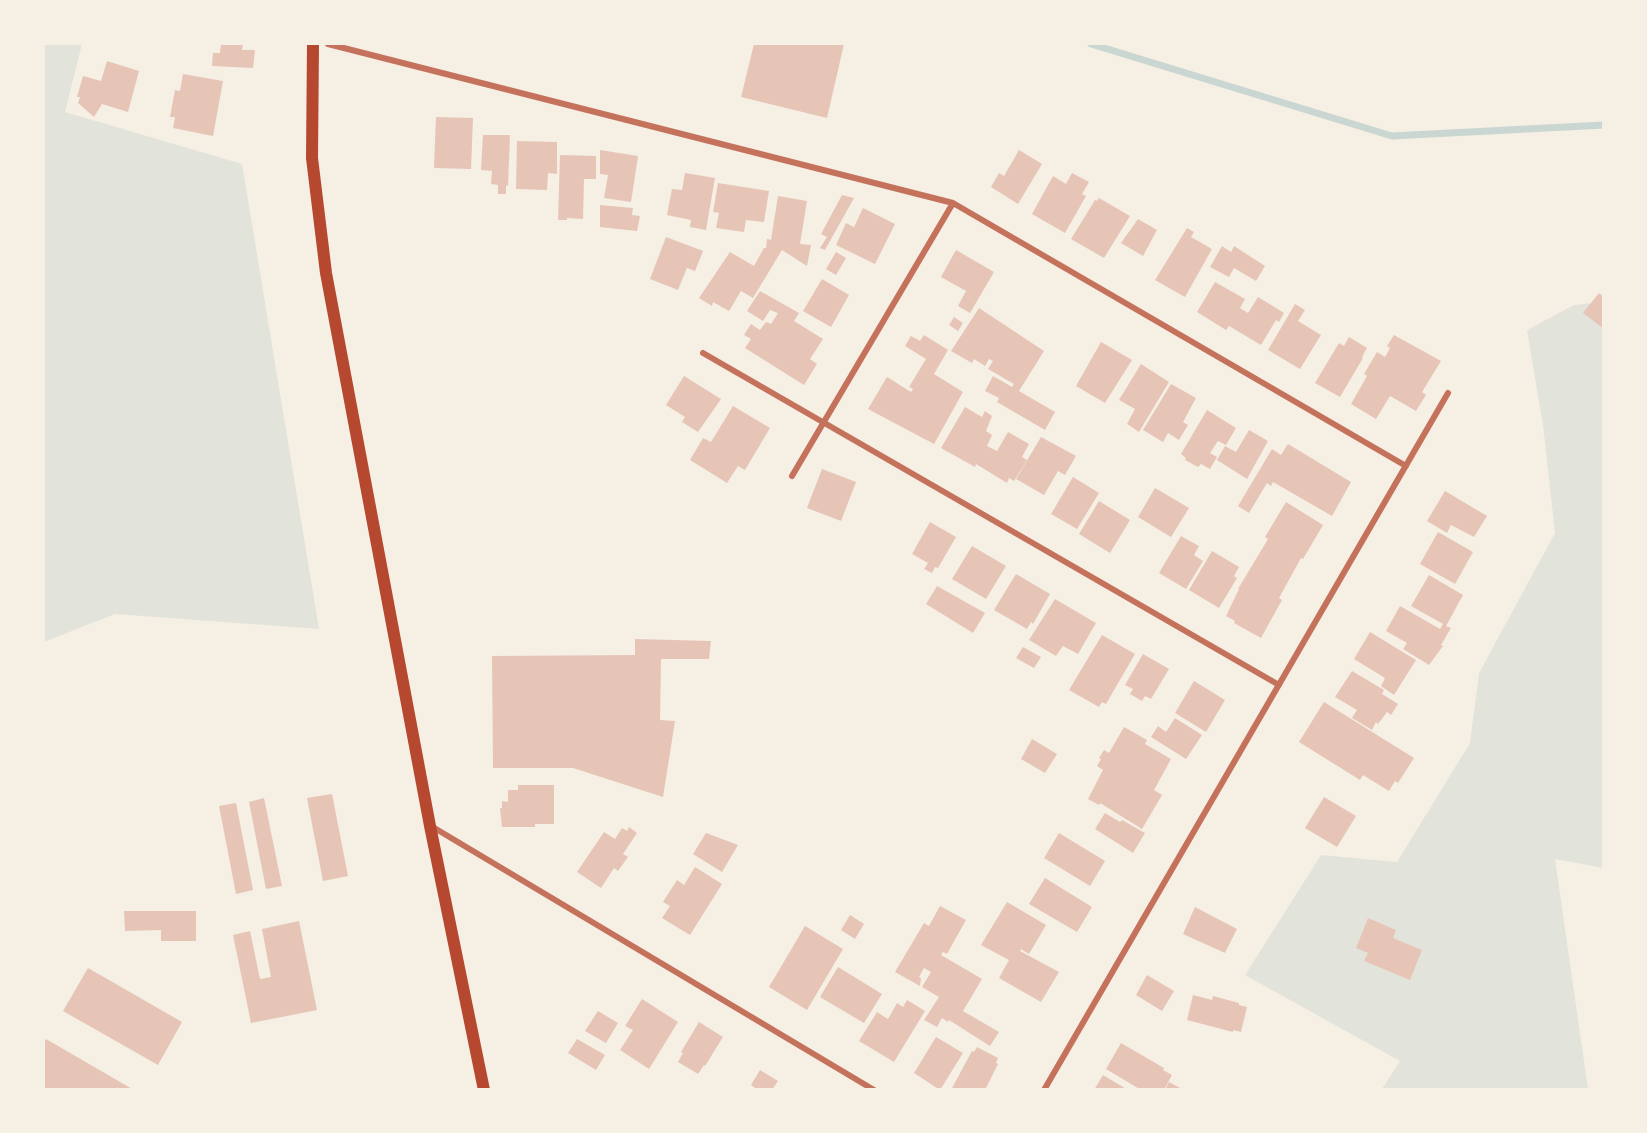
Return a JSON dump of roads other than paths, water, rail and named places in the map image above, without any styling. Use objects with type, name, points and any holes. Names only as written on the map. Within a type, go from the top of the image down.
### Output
[{"type":"main road","points":[[313,44],[312,158],[326,273],[430,826],[484,1089]]},
{"type":"street","points":[[328,44],[953,203],[1406,466]]},
{"type":"street","points":[[792,476],[953,203]]},
{"type":"street","points":[[703,353],[1279,685]]},
{"type":"street","points":[[1044,1089],[1448,393]]},
{"type":"street","points":[[430,826],[874,1089]]},
{"type":"waterway","points":[[1091,44],[1392,136],[1604,125]]}]
